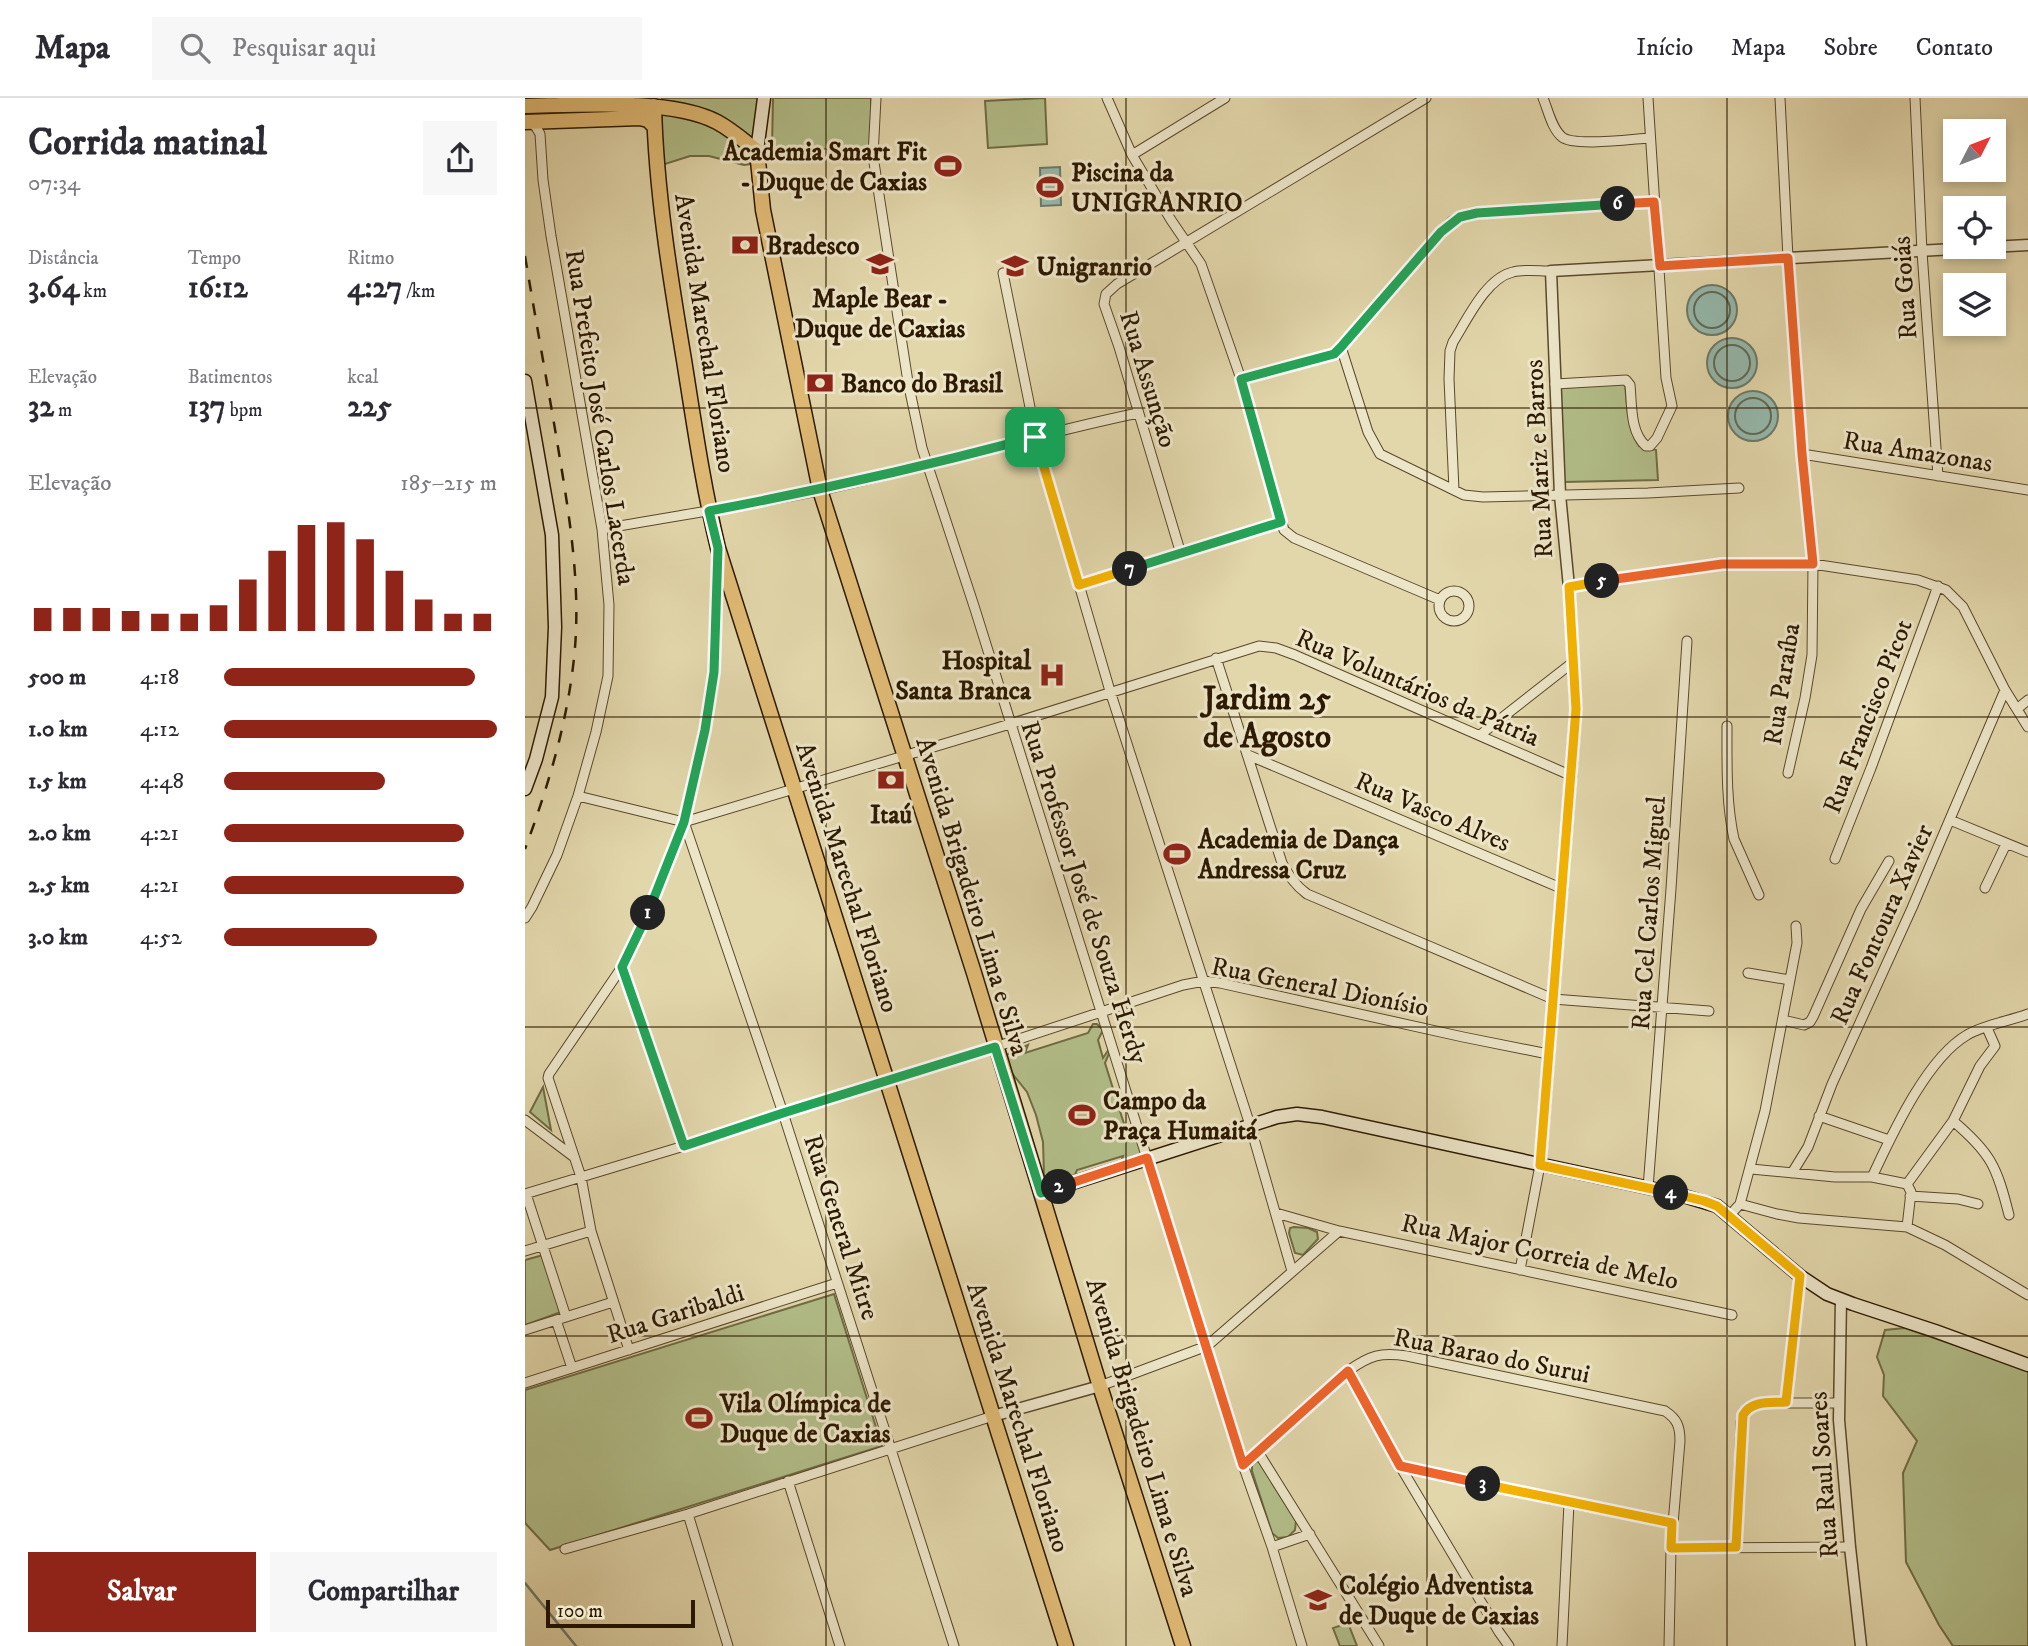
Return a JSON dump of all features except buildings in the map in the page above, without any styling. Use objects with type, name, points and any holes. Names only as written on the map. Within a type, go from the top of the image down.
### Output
[{"type":"main road","points":[[535,103],[602,105],[654,102],[716,121],[757,151],[764,98]]},
{"type":"main road","name":"Avenida Marechal Floriano","points":[[654,102],[659,189],[671,285],[709,511],[718,548],[1066,1646]]},
{"type":"main road","points":[[527,122],[640,118],[654,125]]},
{"type":"main road","name":"Avenida Brigadeiro Lima e Silva","points":[[757,151],[764,210],[820,490],[974,973],[1100,1386],[1183,1646]]},
{"type":"main road","points":[[525,381],[552,535],[555,627],[552,697],[537,759],[525,789]]},
{"type":"main road","points":[[1041,1193],[1249,1125],[1287,1115],[1308,1114],[1704,1201],[1717,1206],[1819,1289],[2028,1366]]},
{"type":"street","name":"Rua Professor José de Souza Herdy","points":[[876,98],[873,156],[908,382],[927,466],[967,583],[1302,1646]]},
{"type":"street","points":[[1107,98],[1132,155],[1205,274],[1241,379],[1286,533],[1440,600]]},
{"type":"street","points":[[1132,155],[1225,98]]},
{"type":"street","points":[[1406,98],[1411,108]]},
{"type":"street","name":"Rua Assunção","points":[[1181,554],[1104,298],[1117,284],[1426,98]]},
{"type":"street","points":[[1543,98],[1557,132],[1567,140],[1582,142],[1649,138]]},
{"type":"street","points":[[1555,384],[1626,380],[1630,385],[1637,435],[1646,446],[1654,443],[1672,406],[1666,378],[1647,98]]},
{"type":"street","name":"Rua Paraíba","points":[[1780,98],[1788,258],[1813,564],[1812,654],[1788,773]]},
{"type":"street","name":"Rua Goiás","points":[[1915,98],[1922,252],[1938,476]]},
{"type":"street","name":"Rua Prefeito José Carlos Lacerda","points":[[525,918],[557,855],[578,796],[596,732],[608,676],[609,605],[602,529],[551,236],[540,134],[536,127],[527,122]]},
{"type":"street","points":[[757,151],[873,156]]},
{"type":"street","points":[[1241,379],[1325,357],[1341,347],[1441,232],[1460,217],[1477,213],[1654,202]]},
{"type":"street","points":[[1454,490],[1450,351],[1485,292],[1499,278],[1514,271],[1660,266],[2028,245]]},
{"type":"street","name":"Rua Mariz e Barros","points":[[1520,1270],[1540,1165],[1576,709],[1569,587],[1560,495],[1551,271]]},
{"type":"street","points":[[1003,273],[1035,437],[1111,691],[1249,1125],[1292,1271]]},
{"type":"street","points":[[1341,347],[1371,440],[1380,454],[1472,497],[1739,488]]},
{"type":"street","points":[[602,529],[820,490],[1138,413]]},
{"type":"street","name":"Rua Amazonas","points":[[1802,454],[2028,490]]},
{"type":"street","points":[[1079,585],[1281,522]]},
{"type":"street","points":[[629,1350],[591,1231],[581,1177],[548,1082],[549,1074],[622,967],[654,900],[684,822],[705,730],[714,672],[718,548]]},
{"type":"street","points":[[1569,587],[1722,564],[1813,564],[1906,577],[1938,586],[1953,595],[1963,607],[2005,690],[2028,727]]},
{"type":"street","name":"Rua Francisco Picot","points":[[1835,859],[1938,586]]},
{"type":"street","name":"Rua Cel Carlos Miguel","points":[[1648,1188],[1687,641]]},
{"type":"street","name":"Rua Voluntários da Pátria","points":[[684,822],[1259,646],[1276,648],[1572,776]]},
{"type":"street","points":[[1216,658],[1282,863],[1297,887],[1315,898],[1553,999],[1709,1011]]},
{"type":"street","points":[[1480,735],[1572,663]]},
{"type":"street","name":"Rua Fontoura Xavier","points":[[1792,1173],[1808,1147],[1819,1116],[2005,690]]},
{"type":"street","points":[[2017,709],[2028,700]]},
{"type":"street","points":[[1727,726],[1728,807],[1732,831],[1759,895]]},
{"type":"street","name":"Rua Vasco Alves","points":[[1248,755],[1563,889]]},
{"type":"street","points":[[578,796],[684,822]]},
{"type":"street","points":[[1950,820],[2028,852]]},
{"type":"street","name":"Rua General Mitre","points":[[684,822],[783,1113],[954,1646]]},
{"type":"street","points":[[1985,888],[2006,844]]},
{"type":"street","points":[[1783,1020],[1804,1025],[1813,1017],[1861,909],[1889,861]]},
{"type":"street","points":[[1729,1216],[1740,1204],[1751,1169],[1774,1070],[1797,943],[1796,926]]},
{"type":"street","points":[[622,967],[684,1146]]},
{"type":"street","points":[[1748,973],[1790,980]]},
{"type":"street","name":"Rua General Dionísio","points":[[526,1194],[684,1146],[1183,985],[1204,981],[1548,1054]]},
{"type":"street","points":[[1872,1177],[1916,1092],[1942,1056],[1968,1034],[2028,1014]]},
{"type":"street","points":[[1907,1184],[1954,1121],[1980,1066],[1995,1046],[1987,1028]]},
{"type":"street","points":[[1819,1116],[1889,1140]]},
{"type":"street","points":[[525,1120],[574,1157]]},
{"type":"street","points":[[1954,1121],[1989,1156],[1996,1169],[2009,1215]]},
{"type":"street","points":[[1751,1169],[1847,1178],[1872,1177],[1907,1184],[1912,1192],[1907,1227]]},
{"type":"street","points":[[526,1194],[543,1245],[572,1368]]},
{"type":"street","points":[[1910,1196],[1958,1199],[1978,1204]]},
{"type":"street","points":[[1740,1204],[1799,1218],[1907,1227],[1945,1245],[2026,1291]]},
{"type":"street","name":"Rua Major Correia de Melo","points":[[1276,1213],[1339,1231],[1732,1315]]},
{"type":"street","points":[[525,1251],[591,1231]]},
{"type":"street","points":[[565,1549],[688,1514],[993,1416],[1100,1386],[1207,1346],[1339,1231]]},
{"type":"street","points":[[1786,1402],[1800,1276]]},
{"type":"street","name":"Rua Garibaldi","points":[[525,1383],[837,1283]]},
{"type":"street","name":"Rua Raul Soares","points":[[1841,1299],[1839,1404],[1861,1646]]},
{"type":"street","points":[[525,1330],[613,1302]]},
{"type":"street","name":"Rua Barao do Surui","points":[[1243,1465],[1348,1371],[1363,1360],[1391,1353],[1665,1411],[1675,1419],[1680,1441],[1672,1523]]},
{"type":"street","points":[[1348,1371],[1400,1466],[1509,1646]]},
{"type":"street","points":[[1736,1547],[1743,1415],[1756,1404],[1839,1404]]},
{"type":"street","points":[[1258,1452],[1379,1646]]},
{"type":"street","points":[[1400,1466],[1672,1523],[1669,1646]]},
{"type":"street","points":[[788,1481],[840,1646]]},
{"type":"street","points":[[1562,1646],[1569,1503]]},
{"type":"street","points":[[688,1514],[728,1646]]},
{"type":"street","points":[[1272,1547],[1310,1534]]},
{"type":"street","points":[[1671,1548],[1850,1546]]},
{"type":"green space","points":[[662,98],[767,98],[764,162],[744,165],[709,156],[690,156],[662,165]]},
{"type":"green space","points":[[773,98],[871,98],[871,147],[860,153],[772,147]]},
{"type":"green space","points":[[1045,98],[1047,144],[988,148],[985,101]]},
{"type":"green space","points":[[1625,383],[1632,431],[1639,446],[1656,450],[1658,480],[1564,482],[1559,388]]},
{"type":"green space","points":[[1093,1024],[1103,1030],[1098,1040],[1103,1058],[1109,1049],[1105,1063],[1116,1098],[1121,1088],[1123,1093],[1118,1105],[1128,1136],[1134,1127],[1141,1156],[1121,1163],[1123,1156],[1077,1170],[1073,1179],[1050,1185],[1044,1175],[1043,1142],[1036,1115],[1027,1092],[1011,1072],[1006,1055],[1028,1045],[1025,1053],[1088,1033]]},
{"type":"green space","points":[[543,1087],[551,1130],[530,1112]]},
{"type":"green space","points":[[1290,1228],[1317,1232],[1318,1239],[1303,1255],[1295,1253],[1289,1233]]},
{"type":"green space","points":[[543,1255],[561,1312],[525,1325],[525,1260]]},
{"type":"green space","name":"Vila Olímpica de Duque de Caxias","points":[[834,1294],[882,1446],[550,1550],[525,1523],[525,1390]]},
{"type":"green space","points":[[1905,1328],[2028,1370],[2028,1646],[1953,1646],[1906,1562],[1903,1473],[1917,1441],[1883,1396],[1884,1375],[1877,1357],[1885,1330]]},
{"type":"green space","points":[[1257,1461],[1296,1521],[1295,1530],[1288,1537],[1278,1538],[1272,1533],[1252,1471],[1252,1465]]},
{"type":"green space","points":[[1348,1623],[1357,1646],[1340,1646],[1333,1628]]},
{"type":"water","name":"Piscina da UNIGRANRIO","points":[[1060,167],[1061,205],[1041,206],[1040,168]]},
{"type":"water","points":[[1712,285],[1729,293],[1737,310],[1729,327],[1712,335],[1695,327],[1687,310],[1695,293]]},
{"type":"water","points":[[1732,338],[1749,346],[1757,363],[1749,380],[1732,388],[1715,380],[1707,363],[1715,346]]},
{"type":"water","points":[[1753,391],[1770,399],[1778,416],[1770,433],[1753,441],[1736,433],[1728,416],[1736,399]]},
{"type":"waterway","points":[[525,1583],[576,1646]]},
{"type":"railway","points":[[525,256],[565,490],[573,546],[576,602],[574,658],[567,707],[549,779],[525,849]]},
{"type":"place","name":"Academia Smart Fit - Duque de Caxias","points":[[948,166]]},
{"type":"place","name":"Piscina da UNIGRANRIO","points":[[1050,187]]},
{"type":"place","name":"Bradesco","points":[[745,245]]},
{"type":"place","name":"Maple Bear - Duque de Caxias","points":[[880,264]]},
{"type":"place","name":"Unigranrio","points":[[1015,266]]},
{"type":"place","name":"Banco do Brasil","points":[[820,383]]},
{"type":"place","name":"Hospital Santa Branca","points":[[1052,675]]},
{"type":"place","name":"Itaú","points":[[891,780]]},
{"type":"place","name":"Academia de Dança Andressa Cruz","points":[[1177,854]]},
{"type":"place","name":"Campo da Praça Humaitá","points":[[1082,1115]]},
{"type":"place","name":"Vila Olímpica de Duque de Caxias","points":[[699,1418]]},
{"type":"place","name":"Colégio Adventista de Duque de Caxias","points":[[1318,1600]]},
{"type":"district","name":"Jardim 25 de Agosto","points":[[1267,716]]},
{"type":"route","points":[[1654,202],[1660,266],[1788,258],[1813,564],[1722,564],[1569,587],[1576,709],[1540,1165],[1711,1203],[1800,1276],[1786,1402],[1756,1404],[1745,1411],[1741,1422],[1736,1547],[1671,1548],[1672,1523],[1400,1466],[1348,1371],[1243,1465],[1147,1158],[1041,1193],[995,1047],[684,1146],[622,967],[654,900],[684,822],[705,730],[714,672],[718,548],[709,511],[927,466],[1035,437],[1079,585],[1281,522],[1241,379],[1334,354],[1441,232],[1460,217],[1477,213],[1654,202]]}]
